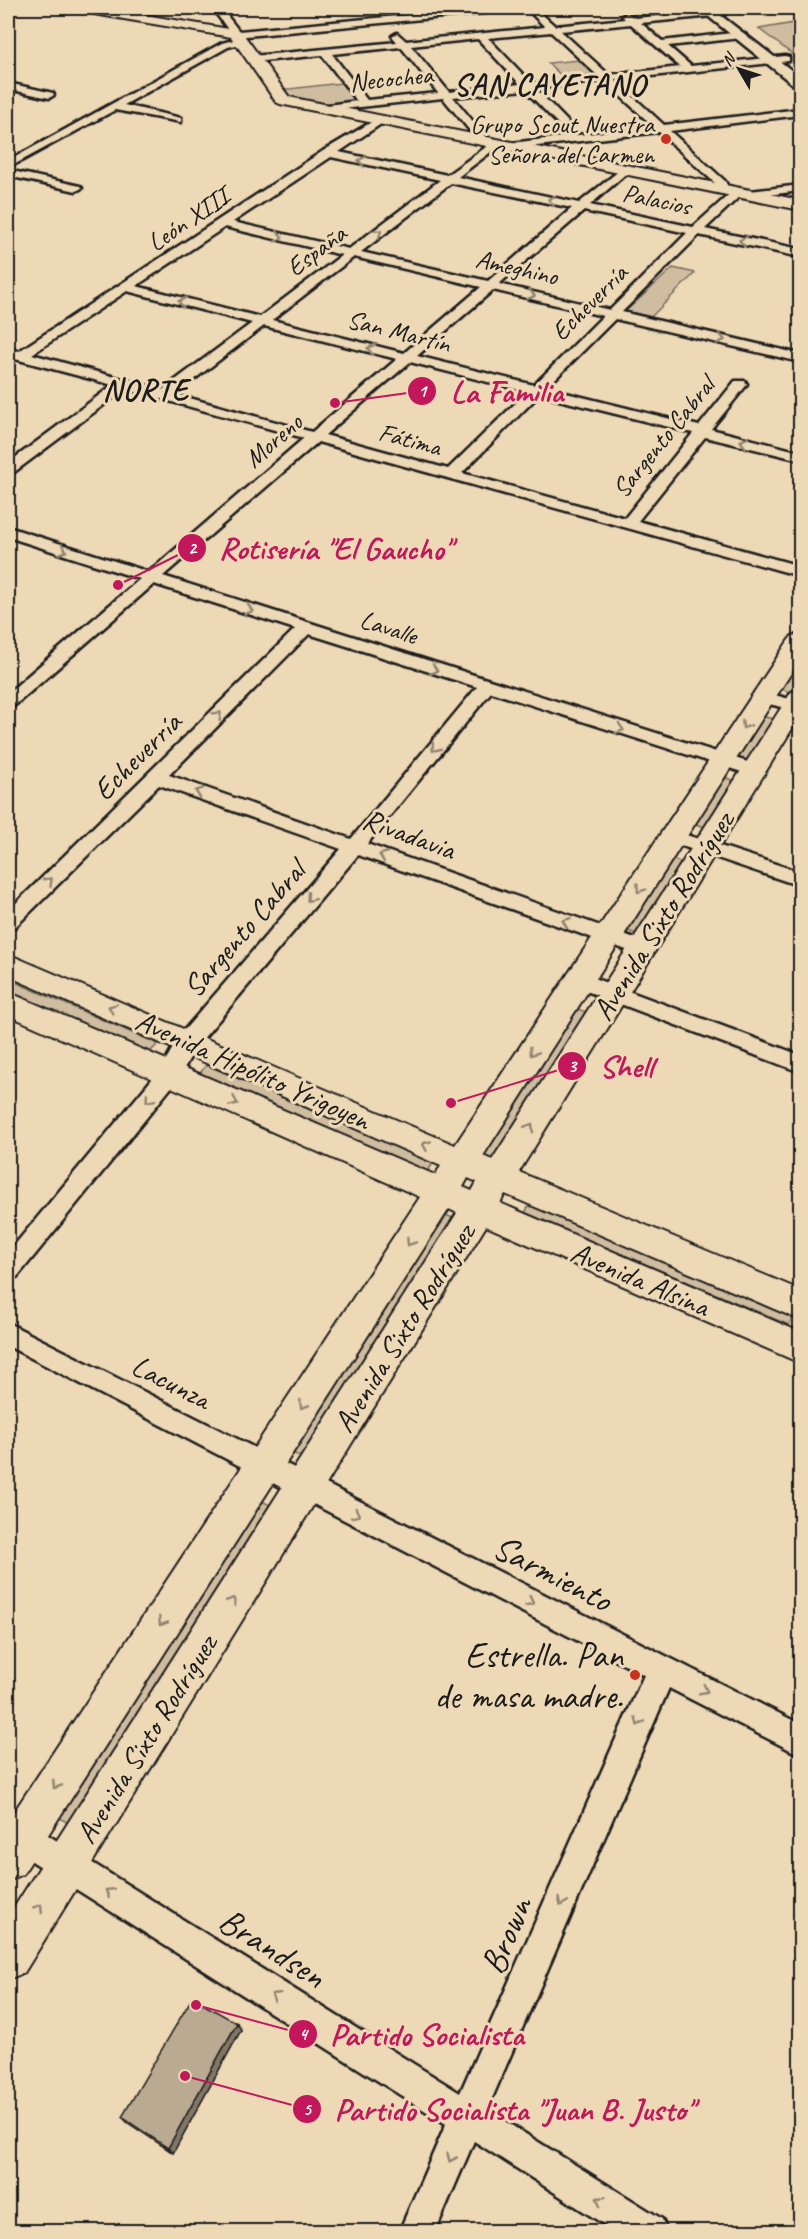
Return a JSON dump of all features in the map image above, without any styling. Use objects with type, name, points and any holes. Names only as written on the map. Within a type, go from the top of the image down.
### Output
[{"type":"main road","points":[[8,10],[13,8]]},
{"type":"main road","points":[[82,8],[239,38],[281,99],[801,205]]},
{"type":"main road","name":"Avenida Sixto Rodríguez","points":[[12,1842],[263,1467],[801,641]]},
{"type":"main road","name":"Avenida Sixto Rodríguez","points":[[8,1958],[705,848],[799,703]]},
{"type":"main road","name":"Avenida Hipólito Yrigoyen","points":[[8,964],[499,1176]]},
{"type":"main road","name":"Avenida Hipólito Yrigoyen","points":[[8,1003],[479,1209]]},
{"type":"main road","name":"Avenida Alsina","points":[[499,1176],[801,1305]]},
{"type":"main road","name":"Avenida Alsina","points":[[479,1209],[801,1348]]},
{"type":"street","points":[[217,8],[239,38]]},
{"type":"street","points":[[370,8],[404,43],[446,95],[497,143],[801,112]]},
{"type":"street","points":[[8,165],[239,38],[381,20],[505,8]]},
{"type":"street","points":[[530,8],[721,183],[737,192],[801,188]]},
{"type":"street","points":[[616,8],[688,69]]},
{"type":"street","points":[[714,10],[741,35],[778,60],[801,71]]},
{"type":"street","points":[[253,58],[633,21],[714,10],[778,60],[801,82]]},
{"type":"street","points":[[660,44],[741,35]]},
{"type":"street","points":[[480,36],[563,123]]},
{"type":"street","points":[[324,51],[364,103]]},
{"type":"street","name":"Necochea","points":[[324,108],[778,60]]},
{"type":"street","points":[[10,89],[49,95]]},
{"type":"street","points":[[112,106],[177,120]]},
{"type":"street","name":"León XIII","points":[[14,354],[126,287],[380,120]]},
{"type":"street","name":"España","points":[[165,395],[497,143]]},
{"type":"street","name":"Palacios","points":[[327,153],[801,253]]},
{"type":"street","name":"Moreno","points":[[8,702],[625,169]]},
{"type":"street","points":[[8,173],[76,188]]},
{"type":"street","name":"Echeverría","points":[[451,475],[737,192]]},
{"type":"street","name":"Ameghino","points":[[222,223],[801,358]]},
{"type":"street","name":"San Martín","points":[[126,287],[801,456]]},
{"type":"street","name":"Fátima","points":[[14,354],[801,571]]},
{"type":"street","points":[[8,470],[123,384]]},
{"type":"street","name":"Sargento Cabral","points":[[628,524],[740,384]]},
{"type":"street","name":"Lavalle","points":[[8,532],[754,771]]},
{"type":"street","name":"Echeverría","points":[[8,922],[304,628]]},
{"type":"street","name":"Sargento Cabral","points":[[8,1270],[170,1073],[188,1041],[355,846],[486,687]]},
{"type":"street","points":[[764,697],[799,703]]},
{"type":"street","name":"Rivadavia","points":[[156,777],[642,948]]},
{"type":"street","points":[[674,837],[801,879]]},
{"type":"street","points":[[579,981],[801,1064]]},
{"type":"street","name":"Lacunza","points":[[8,1334],[304,1487]]},
{"type":"street","name":"Sarmiento","points":[[304,1487],[801,1740]]},
{"type":"street","name":"Brown","points":[[417,2232],[662,1669]]},
{"type":"street","name":"Brandsen","points":[[12,1842],[66,1865],[649,2232]]},
{"type":"shaded area","points":[[375,8],[460,8],[462,10],[384,18]]},
{"type":"shaded area","points":[[800,22],[800,60],[759,29]]},
{"type":"shaded area","points":[[580,60],[598,77],[566,80],[548,63]]},
{"type":"shaded area","points":[[341,83],[356,102],[329,105],[290,100],[280,90]]},
{"type":"shaded area","points":[[673,268],[695,273],[651,317],[626,311]]},
{"type":"shaded area","points":[[800,659],[800,687],[796,694],[781,689]]},
{"type":"shaded area","points":[[762,716],[777,720],[750,763],[735,758]]},
{"type":"shaded area","points":[[723,777],[739,782],[710,829],[693,823]]},
{"type":"shaded area","points":[[671,859],[688,865],[642,936],[625,930]]},
{"type":"shaded area","points":[[8,979],[158,1044],[149,1053],[8,991]]},
{"type":"shaded area","points":[[573,1007],[591,1014],[497,1161],[478,1153]]},
{"type":"shaded area","points":[[206,1065],[434,1162],[427,1172],[199,1075]]},
{"type":"shaded area","points":[[531,1202],[795,1313],[789,1325],[525,1213]]},
{"type":"shaded area","points":[[442,1213],[461,1222],[309,1461],[288,1451]]},
{"type":"shaded area","points":[[256,1498],[278,1509],[76,1828],[52,1813]]},
{"type":"building","points":[[192,1998],[237,2023],[168,2148],[122,2117]]},
{"type":"place","name":"Grupo Scout Nuestra Señora del Carmen","points":[[666,139]]},
{"type":"place","name":"La Familia","points":[[335,403]]},
{"type":"place","name":"Rotisería \"El Gaucho\"","points":[[118,585]]},
{"type":"place","name":"Shell","points":[[451,1103]]},
{"type":"place","name":"Estrella. Pan de masa madre.","points":[[635,1675]]},
{"type":"place","name":"Partido Socialista","points":[[196,2005]]},
{"type":"place","name":"Partido Socialista \"Juan B. Justo\"","points":[[185,2076]]},
{"type":"district","name":"SAN CAYETANO","points":[[550,85]]},
{"type":"district","name":"NORTE","points":[[146,390]]}]
